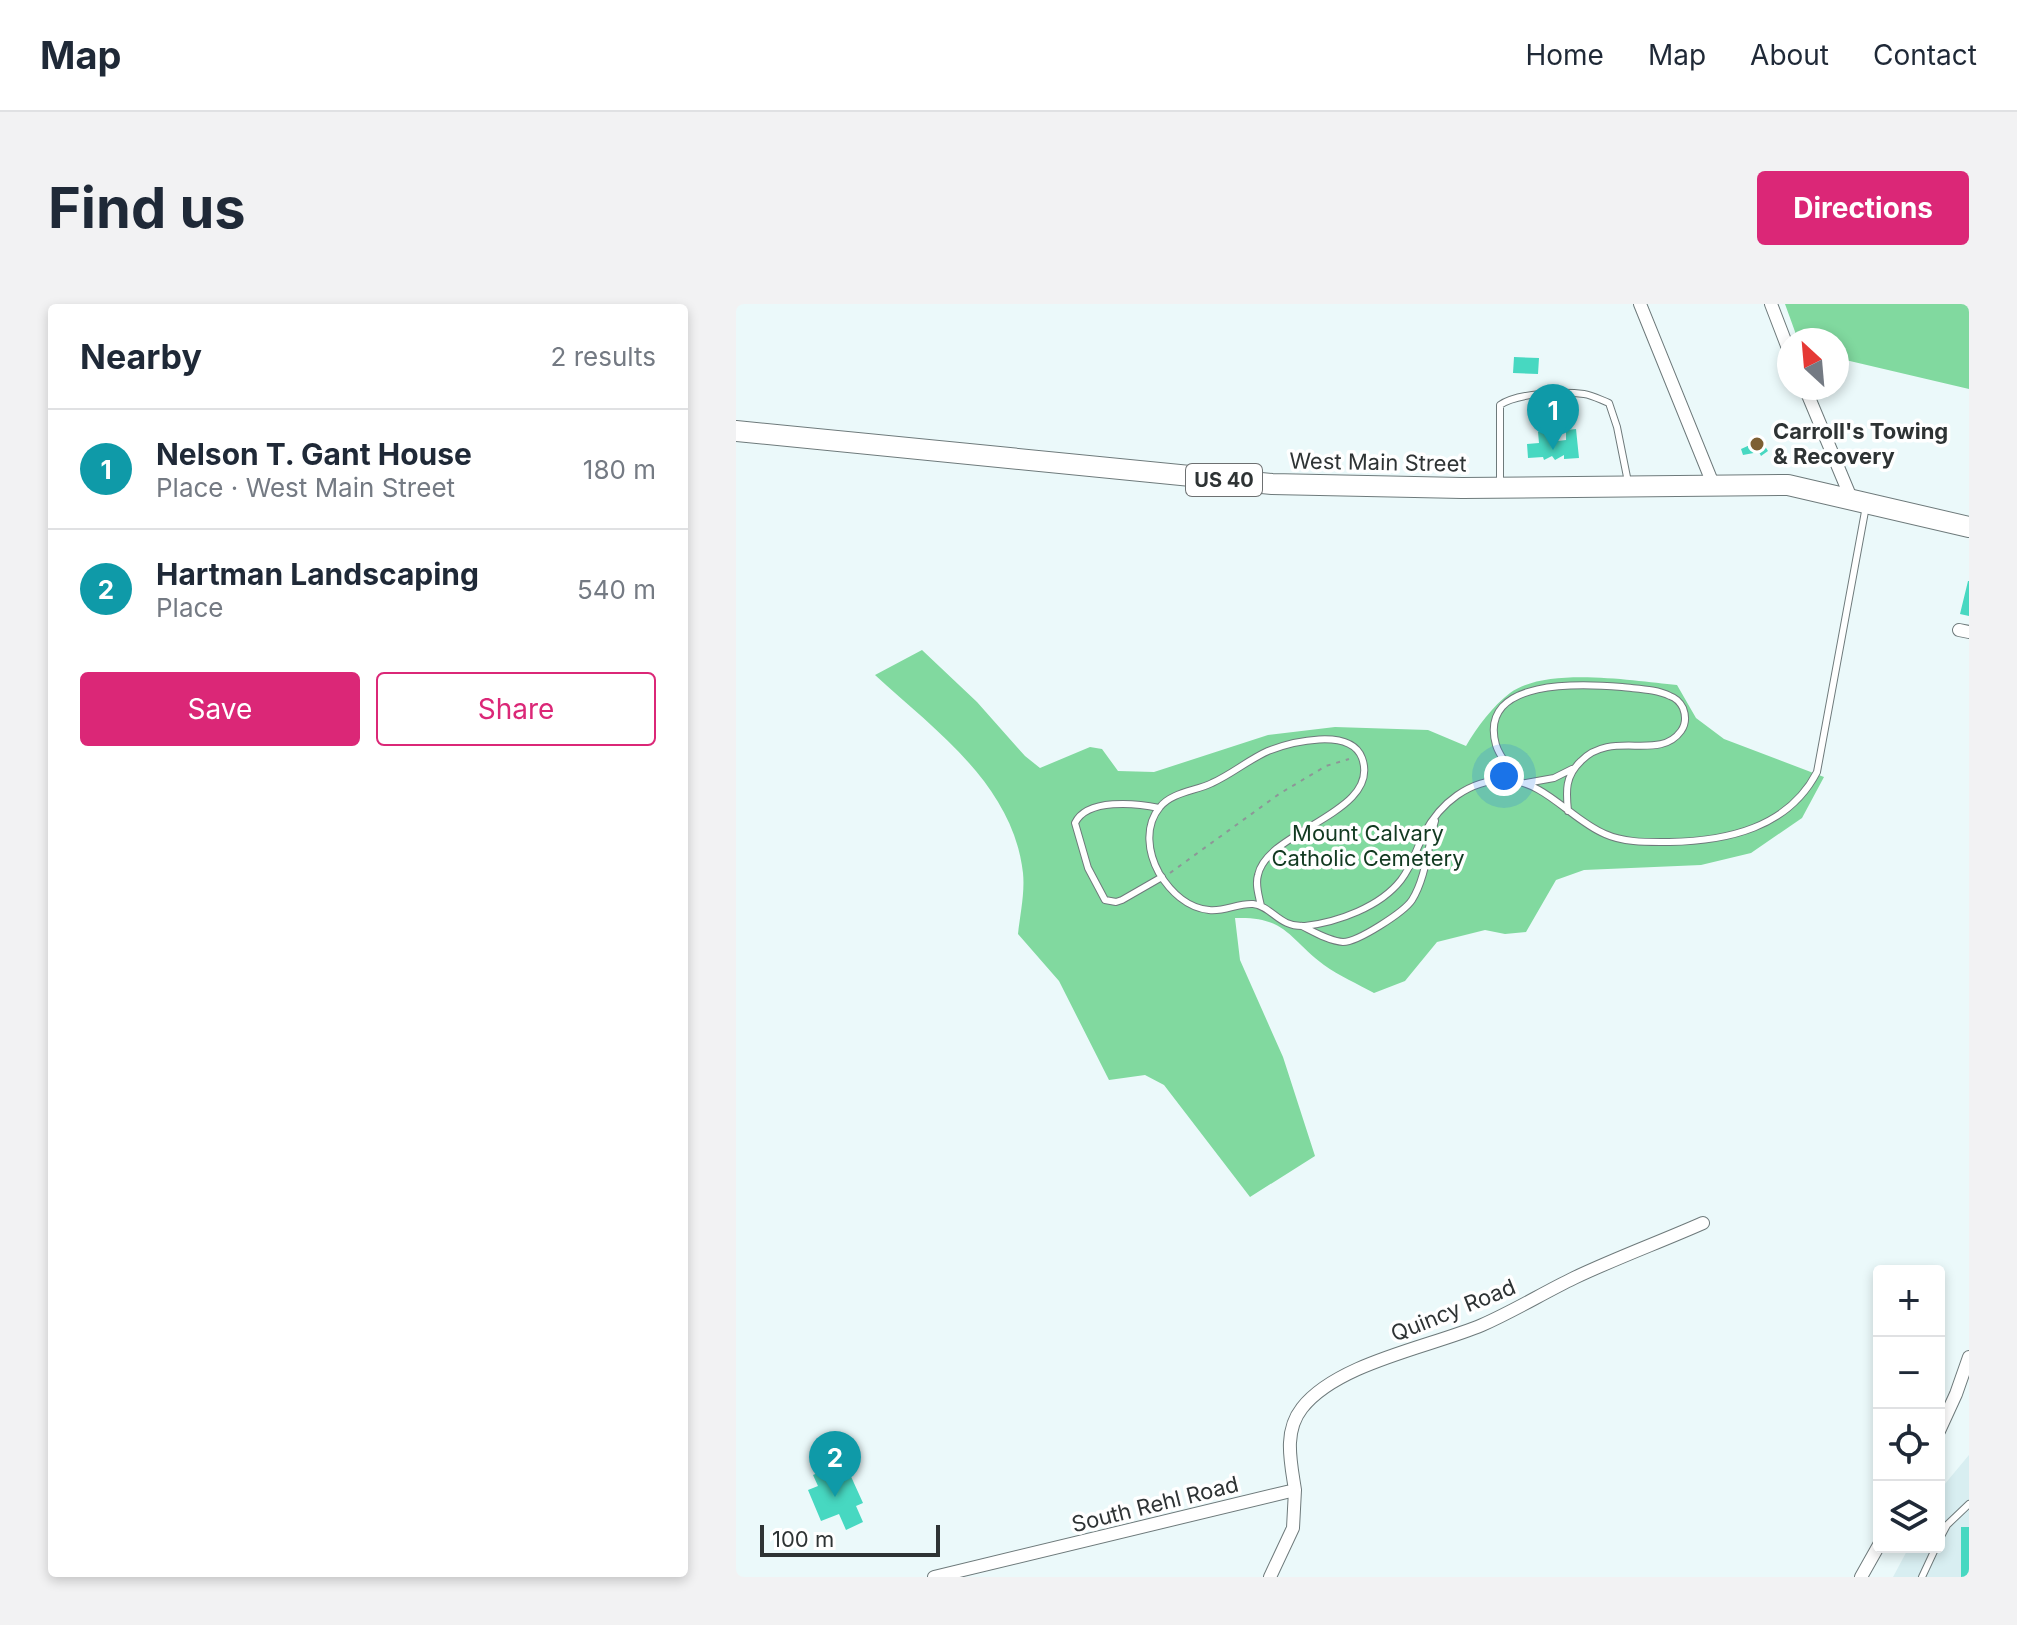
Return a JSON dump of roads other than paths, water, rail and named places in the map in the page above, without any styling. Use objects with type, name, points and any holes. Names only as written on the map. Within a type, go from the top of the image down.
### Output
[{"type":"main road","name":"West Main Street","points":[[736,431],[1272,484],[1500,487],[1788,485],[1969,527]]},
{"type":"street","points":[[1640,304],[1713,484]]},
{"type":"street","points":[[1771,304],[1780,328]]},
{"type":"street","points":[[1811,400],[1858,500]]},
{"type":"street","name":"Quincy Road","points":[[1295,1490],[1289,1449],[1292,1426],[1302,1408],[1325,1387],[1355,1371],[1500,1317],[1614,1260],[1703,1223]]},
{"type":"street","points":[[1945,1418],[1969,1357]]},
{"type":"street","points":[[1270,1577],[1293,1528],[1295,1490]]},
{"type":"street","name":"South Rehl Road","points":[[934,1577],[1295,1490]]},
{"type":"street","points":[[1861,1577],[1874,1553]]},
{"type":"lane","points":[[1500,487],[1500,405],[1509,398],[1566,393],[1588,394],[1609,403],[1629,486]]},
{"type":"lane","points":[[1302,926],[1354,912],[1387,894],[1403,878],[1423,834],[1437,813],[1469,789],[1494,781],[1523,782],[1554,778],[1572,769],[1600,747],[1617,744],[1657,745],[1673,739],[1685,722],[1681,705],[1664,693],[1601,685],[1555,686],[1526,692],[1499,714],[1495,734],[1500,754],[1523,782],[1609,836],[1637,841],[1687,842],[1740,834],[1773,819],[1799,798],[1817,772],[1858,500]]},
{"type":"lane","points":[[1261,906],[1258,873],[1267,856],[1343,805],[1362,778],[1364,763],[1351,745],[1333,739],[1279,747],[1220,779],[1171,798],[1159,808],[1152,823],[1149,847],[1169,888],[1184,900],[1203,910],[1221,911],[1251,904],[1261,906],[1286,924],[1302,926],[1347,942],[1404,908],[1415,892],[1437,813]]},
{"type":"lane","points":[[1568,811],[1567,785],[1572,769]]},
{"type":"lane","points":[[1159,808],[1133,805],[1102,807],[1083,812],[1075,823],[1088,868],[1105,900],[1122,900],[1162,877]]},
{"type":"lane","points":[[1945,1529],[1969,1504]]},
{"type":"lane","points":[[1922,1577],[1933,1553]]},
{"type":"place","name":"Carroll's Towing & Recovery","points":[[1757,444]]},
{"type":"place","name":"Nelson T. Gant House","points":[[1553,450]]},
{"type":"place","name":"Hartman Landscaping","points":[[835,1497]]},
{"type":"park label","name":"Mount Calvary Catholic Cemetery","points":[[1368,846]]}]
